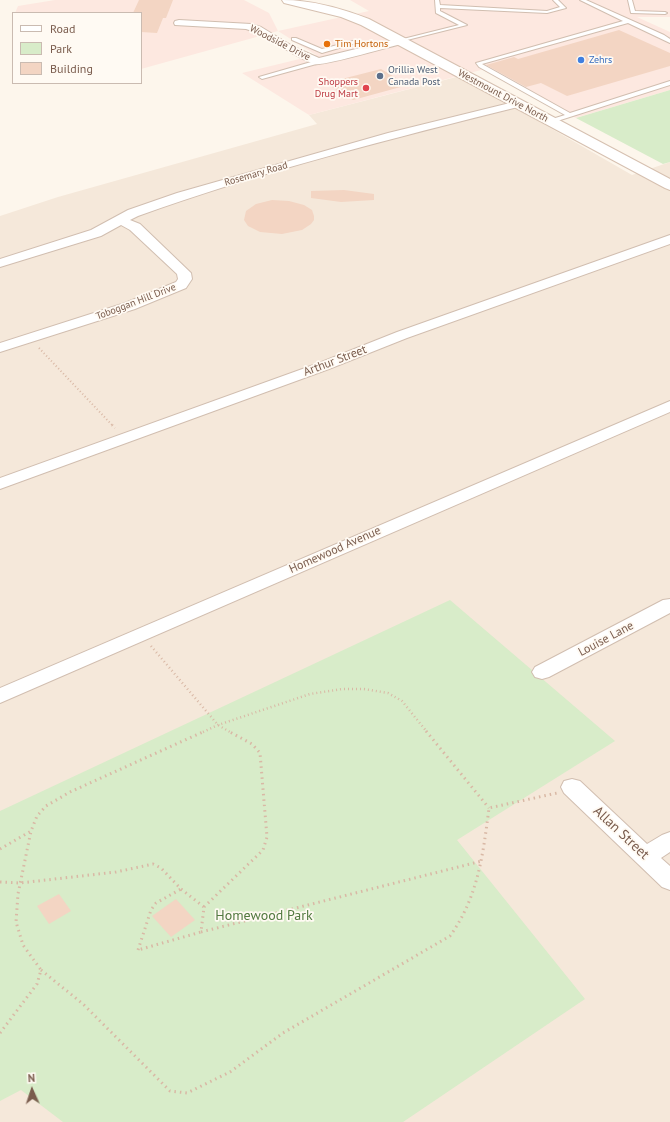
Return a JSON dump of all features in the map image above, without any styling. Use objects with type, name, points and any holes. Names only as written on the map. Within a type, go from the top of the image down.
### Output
[{"type":"street","name":"Westmount Drive North","points":[[288,0],[356,18],[670,185]]},
{"type":"street","name":"Woodside Drive","points":[[179,23],[247,26],[257,29],[290,49],[318,62],[401,41]]},
{"type":"street","name":"Rosemary Road","points":[[0,263],[96,233],[134,213],[181,196],[392,135],[518,104]]},
{"type":"street","name":"Toboggan Hill Drive","points":[[0,348],[130,306],[181,285],[185,279],[184,273],[135,227],[121,220]]},
{"type":"street","name":"Arthur Street","points":[[0,484],[324,366],[402,335],[670,239]]},
{"type":"street","name":"Homewood Avenue","points":[[0,696],[670,406]]},
{"type":"street","name":"Louise Lane","points":[[542,672],[670,605]]},
{"type":"street","name":"Allan Street","points":[[572,787],[670,880]]},
{"type":"street","points":[[646,856],[670,841]]},
{"type":"lane","points":[[401,41],[464,25],[438,12],[437,0]]},
{"type":"lane","points":[[437,6],[513,8],[547,12],[564,8],[555,0]]},
{"type":"lane","points":[[582,0],[670,41]]},
{"type":"lane","points":[[630,0],[633,12],[665,13]]},
{"type":"lane","points":[[570,114],[481,66],[479,63],[628,21]]},
{"type":"lane","points":[[294,39],[322,51],[353,43]]},
{"type":"lane","points":[[262,77],[318,62]]},
{"type":"lane","points":[[551,121],[670,83]]},
{"type":"path","points":[[30,338],[125,439]]},
{"type":"path","points":[[142,634],[218,725],[252,744],[260,753],[267,837],[264,850],[204,907],[201,932]]},
{"type":"path","points":[[342,689],[364,689],[388,693],[402,701],[489,808],[482,861],[467,910],[457,928],[450,936],[283,1033],[230,1072],[187,1093],[170,1091],[83,1004],[41,970],[23,945],[16,922],[20,883],[31,831],[41,811],[70,792],[157,754],[218,725],[310,694],[342,689]]},
{"type":"path","points":[[489,808],[556,793],[572,787]]},
{"type":"path","points":[[0,849],[31,831]]},
{"type":"path","points":[[181,889],[156,903],[151,910],[138,950],[201,932],[482,861]]},
{"type":"path","points":[[0,882],[20,883],[116,872],[153,864],[161,868],[181,889],[204,907]]},
{"type":"path","points":[[0,1034],[37,984],[41,970]]},
{"type":"shaded area","points":[[55,0],[244,0],[269,13],[278,31],[142,69],[142,12],[15,12],[18,6]]},
{"type":"shaded area","points":[[350,0],[670,0],[670,17],[637,17],[670,32],[670,90],[576,118],[485,69],[309,115],[242,73],[316,55],[278,31],[369,11]]},
{"type":"shaded area","points":[[460,76],[632,175],[670,162],[670,1122],[0,1122],[0,216],[58,197],[317,124],[309,115]]},
{"type":"green space","points":[[670,90],[670,162],[663,164],[576,118]]},
{"type":"green space","name":"Homewood Park","points":[[450,600],[615,741],[457,840],[585,999],[403,1122],[63,1122],[21,1090],[0,1101],[0,811]]},
{"type":"building","points":[[139,0],[173,0],[166,18],[163,18],[157,33],[142,32],[142,12],[133,12]]},
{"type":"building","name":"Zehrs","points":[[619,30],[670,53],[670,66],[567,96],[541,83],[526,87],[486,65],[514,57],[518,59]]},
{"type":"building","name":"Shoppers Drug Mart","points":[[381,69],[408,85],[353,100],[326,83]]},
{"type":"building","points":[[344,190],[374,194],[374,200],[341,202],[311,198],[311,191]]},
{"type":"building","points":[[272,200],[289,201],[304,205],[312,210],[314,220],[302,230],[282,234],[260,232],[248,226],[244,220],[246,211],[256,204]]},
{"type":"building","points":[[59,894],[71,911],[49,924],[37,906]]},
{"type":"building","points":[[176,899],[195,920],[171,937],[152,916]]},
{"type":"place","name":"Tim Hortons","points":[[327,44]]},
{"type":"place","name":"Zehrs","points":[[581,60]]},
{"type":"place","name":"Orillia West Canada Post","points":[[380,76]]},
{"type":"place","name":"Shoppers Drug Mart","points":[[366,88]]}]
